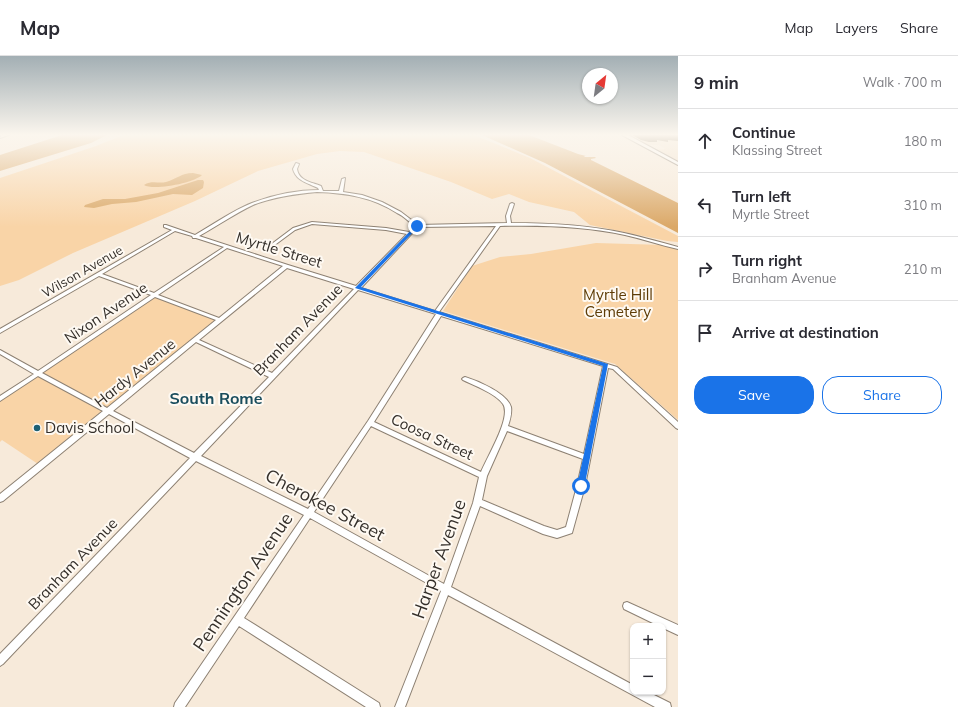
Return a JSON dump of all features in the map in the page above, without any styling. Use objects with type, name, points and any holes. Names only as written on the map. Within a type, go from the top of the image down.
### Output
[{"type":"street","points":[[296,165],[295,169],[297,176],[320,187],[321,191]]},
{"type":"street","points":[[341,192],[344,179]]},
{"type":"street","points":[[194,237],[255,204],[276,198],[321,191],[341,192],[378,201],[400,213],[417,226],[499,226],[509,224],[539,224],[590,228],[651,240],[678,248]]},
{"type":"street","points":[[509,224],[508,216],[512,204]]},
{"type":"street","points":[[267,249],[294,229],[312,223],[386,229],[410,234]]},
{"type":"street","name":"Myrtle Street","points":[[165,226],[194,237],[615,368],[678,426]]},
{"type":"street","name":"Branham Avenue","points":[[0,661],[417,226]]},
{"type":"street","name":"Pennington Avenue","points":[[179,707],[308,513],[370,423],[437,313],[499,226]]},
{"type":"street","name":"Wilson Avenue","points":[[0,331],[174,230]]},
{"type":"street","name":"Nixon Avenue","points":[[0,399],[226,247]]},
{"type":"street","name":"Hardy Avenue","points":[[0,499],[286,266]]},
{"type":"street","points":[[99,274],[220,320]]},
{"type":"street","points":[[195,340],[273,376]]},
{"type":"street","name":"Cherokee Street","points":[[0,352],[38,374],[194,457],[308,513],[630,688]]},
{"type":"street","points":[[477,501],[543,530],[557,534],[569,530],[581,486],[606,365]]},
{"type":"street","points":[[465,378],[499,396],[507,403],[509,410],[505,424],[586,458]]},
{"type":"street","name":"Coosa Street","points":[[370,423],[483,476]]},
{"type":"street","name":"Harper Avenue","points":[[400,707],[447,590],[477,501],[483,476],[505,424]]},
{"type":"street","points":[[626,606],[678,630]]},
{"type":"street","points":[[238,620],[375,707]]},
{"type":"street","points":[[644,695],[666,707]]},
{"type":"green space","points":[[38,165],[278,165],[258,171],[195,201],[73,253],[19,280],[0,286],[0,178]]},
{"type":"green space","points":[[403,165],[544,165],[678,236],[678,242],[590,225],[574,212],[529,202],[509,194],[492,199],[451,182]]},
{"type":"green space","name":"Myrtle Hill Cemetery","points":[[596,243],[664,245],[678,250],[678,420],[615,364],[443,311],[472,266],[500,257],[531,254]]},
{"type":"green space","points":[[156,295],[220,320],[41,466],[2,440],[0,442],[0,399]]},
{"type":"shaded area","points":[[0,165],[18,165],[0,171]]},
{"type":"shaded area","points":[[550,165],[602,165],[678,203],[678,233]]},
{"type":"shaded area","points":[[193,173],[202,175],[191,181],[164,187],[149,187],[144,185],[166,182],[185,174]]},
{"type":"shaded area","points":[[198,180],[203,180],[203,188],[192,195],[173,194],[136,202],[112,204],[94,208],[84,207],[85,205],[103,199],[125,199],[158,193]]},
{"type":"place","name":"Davis School","points":[[37,428]]},
{"type":"district","name":"South Rome","points":[[216,398]]},
{"type":"route","points":[[417,226],[358,288],[606,365],[581,486]]}]
